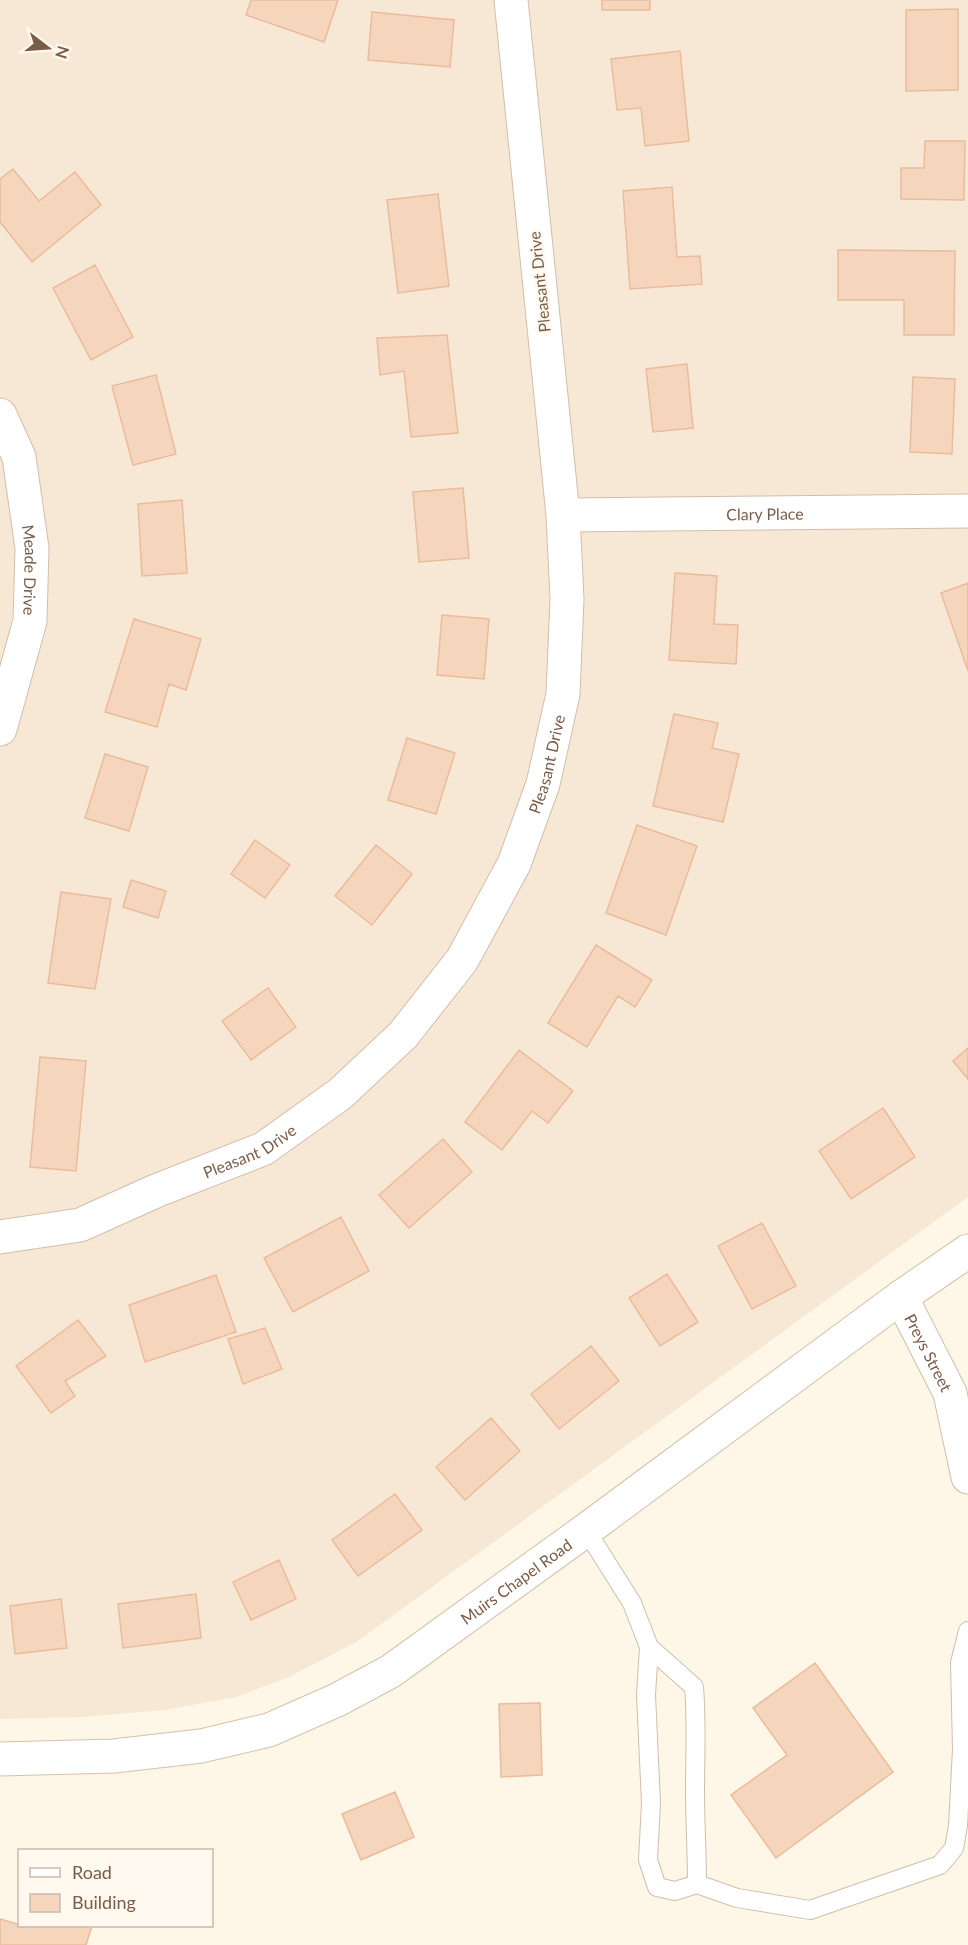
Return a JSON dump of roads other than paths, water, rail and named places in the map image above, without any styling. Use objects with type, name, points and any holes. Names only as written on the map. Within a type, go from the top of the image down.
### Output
[{"type":"street","name":"Pleasant Drive","points":[[0,1238],[80,1225],[158,1190],[263,1149],[340,1095],[403,1035],[462,960],[514,864],[543,784],[563,694],[567,599],[563,515],[511,0]]},
{"type":"street","name":"Meade Drive","points":[[0,414],[19,457],[32,548],[30,621],[0,729]]},
{"type":"street","name":"Clary Place","points":[[563,515],[968,511]]},
{"type":"street","name":"Muirs Chapel Road","points":[[0,1759],[114,1756],[201,1746],[269,1730],[338,1700],[391,1671],[968,1251]]},
{"type":"street","name":"Preys Street","points":[[901,1298],[950,1393],[968,1477]]},
{"type":"lane","points":[[586,1530],[633,1603],[649,1647],[646,1695],[651,1803],[648,1860],[657,1887],[675,1892],[697,1884],[737,1898],[810,1910],[940,1865],[954,1848],[958,1826],[962,1749],[960,1663],[968,1631]]},
{"type":"lane","points":[[649,1647],[694,1687],[697,1720],[695,1790],[697,1884]]}]
